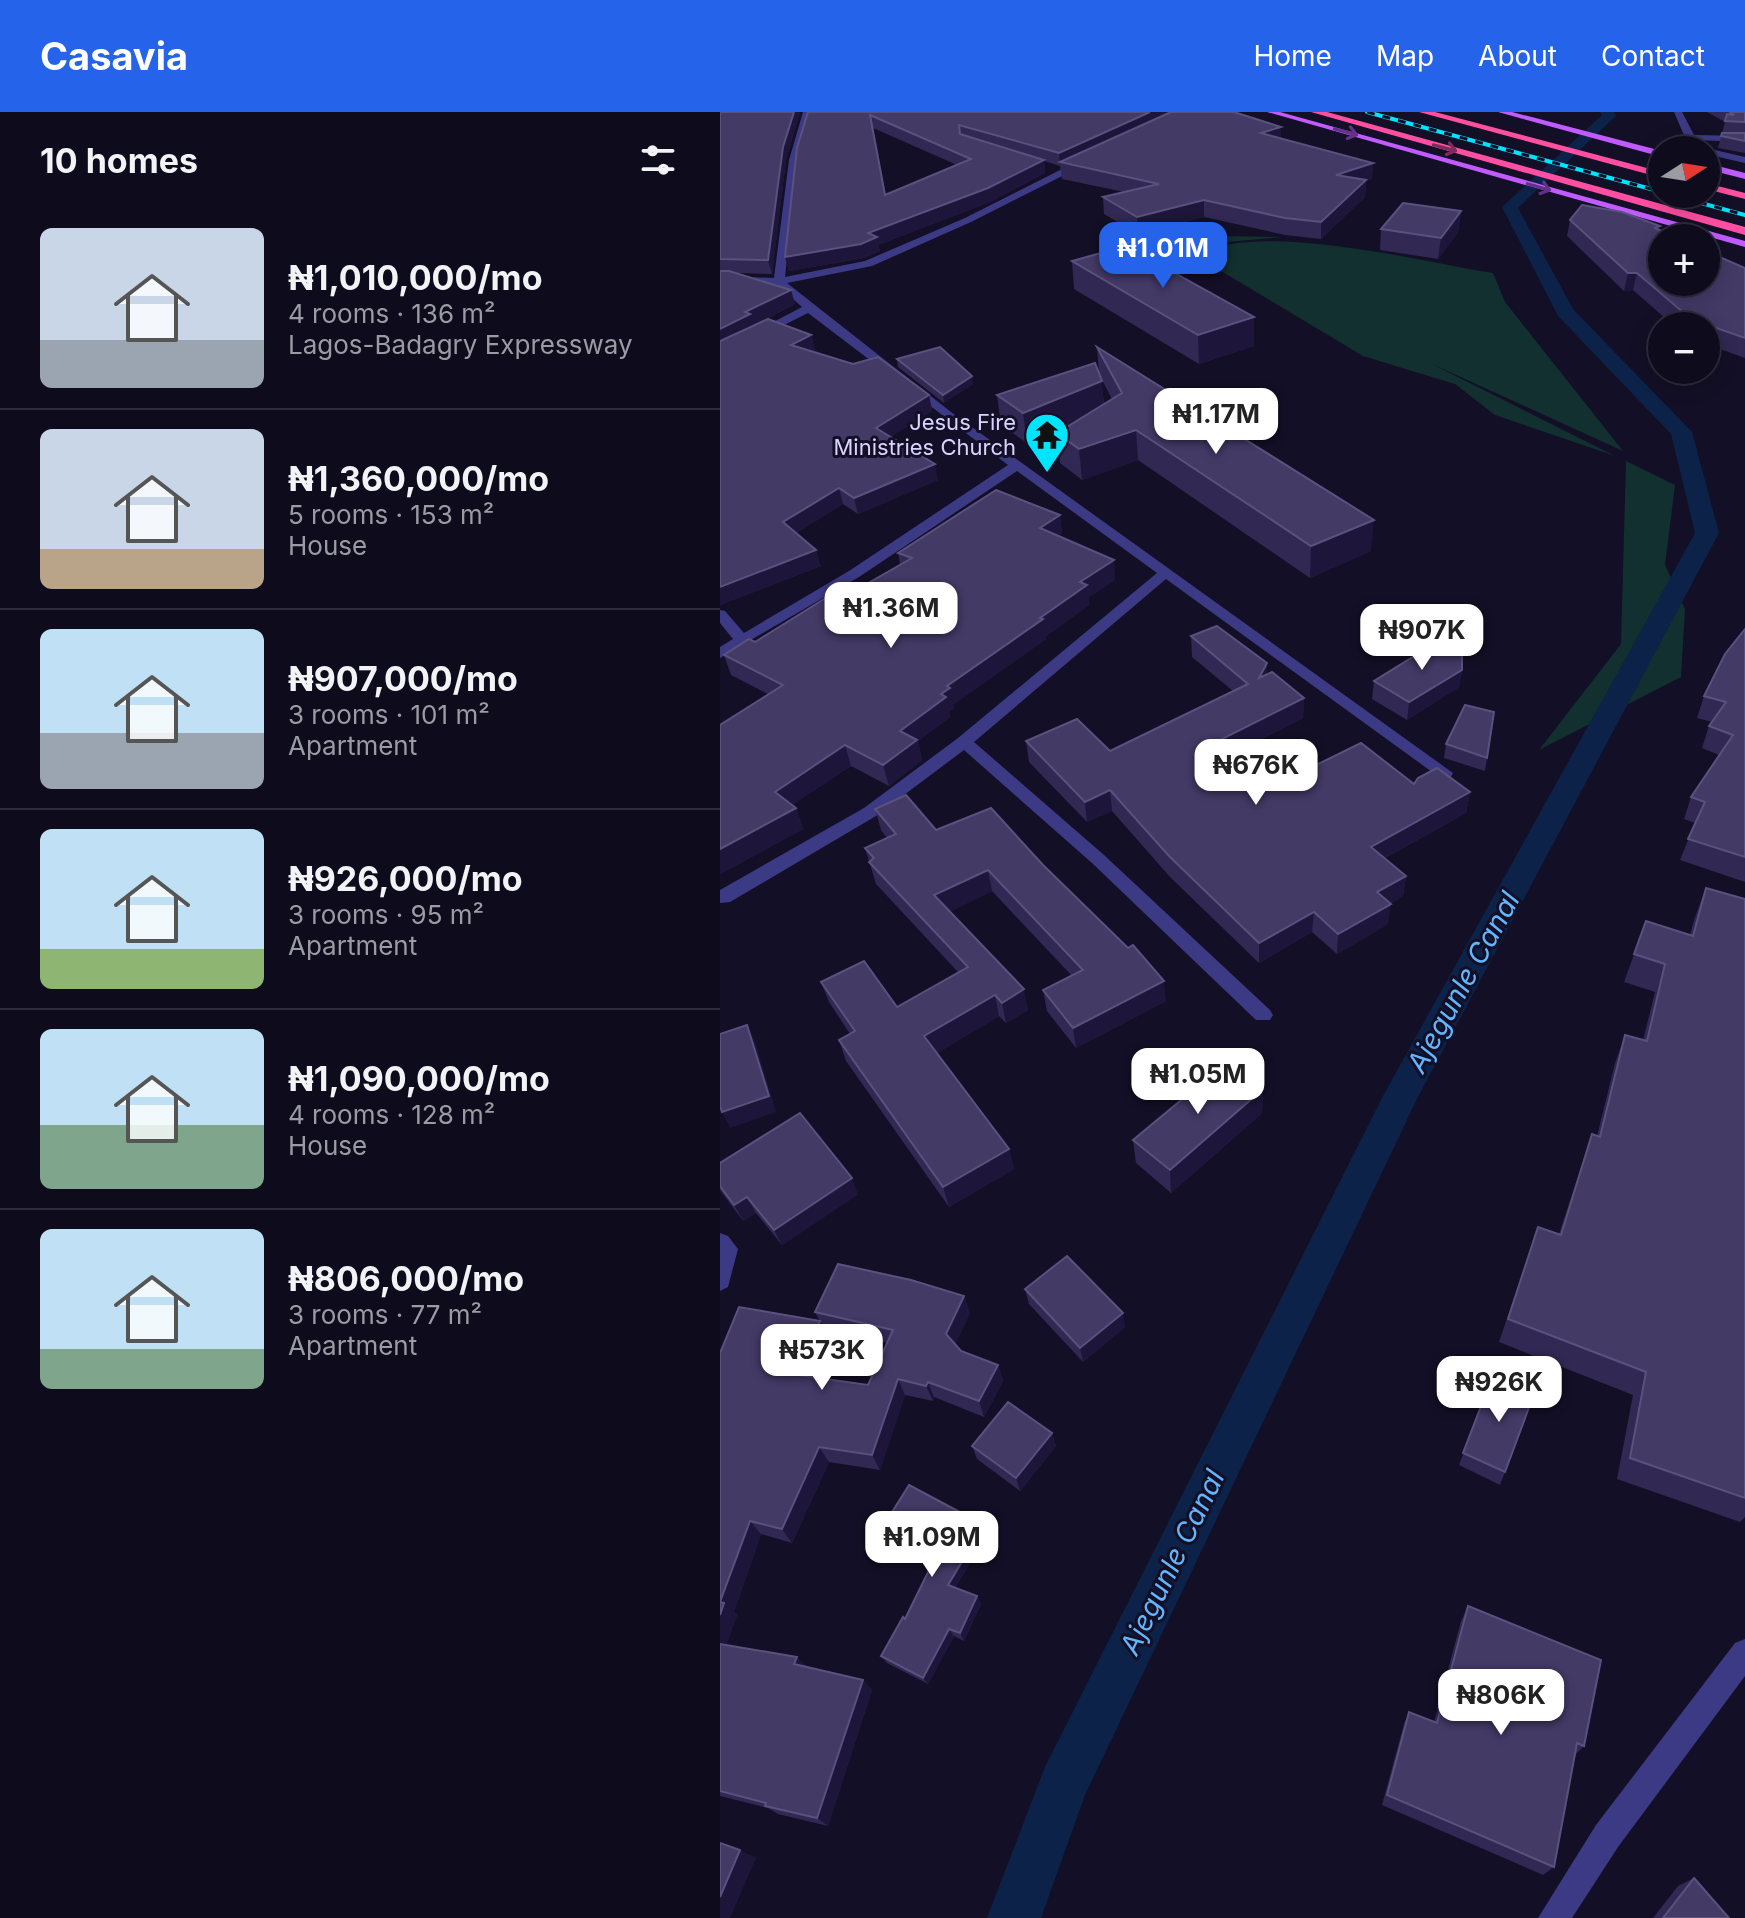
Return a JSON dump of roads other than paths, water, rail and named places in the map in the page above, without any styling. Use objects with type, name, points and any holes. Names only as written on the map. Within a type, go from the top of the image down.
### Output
[{"type":"highway","points":[[1316,112],[1745,231]]},
{"type":"highway","points":[[1424,112],[1648,172]]},
{"type":"highway","points":[[1720,190],[1745,196]]},
{"type":"main road","points":[[1271,112],[1745,244]]},
{"type":"main road","points":[[1502,112],[1648,151]]},
{"type":"main road","points":[[1720,170],[1745,176]]},
{"type":"street","points":[[779,281],[793,160],[807,112]]},
{"type":"street","points":[[1678,112],[1687,136]]},
{"type":"street","points":[[1720,141],[1745,139]]},
{"type":"street","points":[[720,279],[779,281],[868,264],[968,220],[1099,155]]},
{"type":"street","points":[[1720,155],[1745,160]]},
{"type":"street","points":[[1047,168],[1061,172]]},
{"type":"street","points":[[779,281],[809,308],[1017,465],[1445,773]]},
{"type":"street","points":[[720,354],[809,308]]},
{"type":"street","points":[[720,653],[854,574],[1017,465]]},
{"type":"street","points":[[723,897],[870,812],[964,742],[1166,572]]},
{"type":"street","points":[[720,614],[741,639]]},
{"type":"street","points":[[964,742],[1098,859],[1263,1015]]},
{"type":"street","points":[[720,1243],[726,1249],[720,1280]]},
{"type":"street","points":[[1554,1918],[1607,1836],[1745,1653]]},
{"type":"waterway","name":"Ajegunle Canal","points":[[1014,1918],[1063,1785],[1401,1096],[1707,533],[1681,432],[1565,312],[1510,207],[1609,116],[1607,112]]},
{"type":"railway","points":[[1367,112],[1648,188]]},
{"type":"railway","points":[[1719,208],[1745,215]]},
{"type":"place","name":"Jesus Fire Ministries Church","points":[[1047,474]]}]
